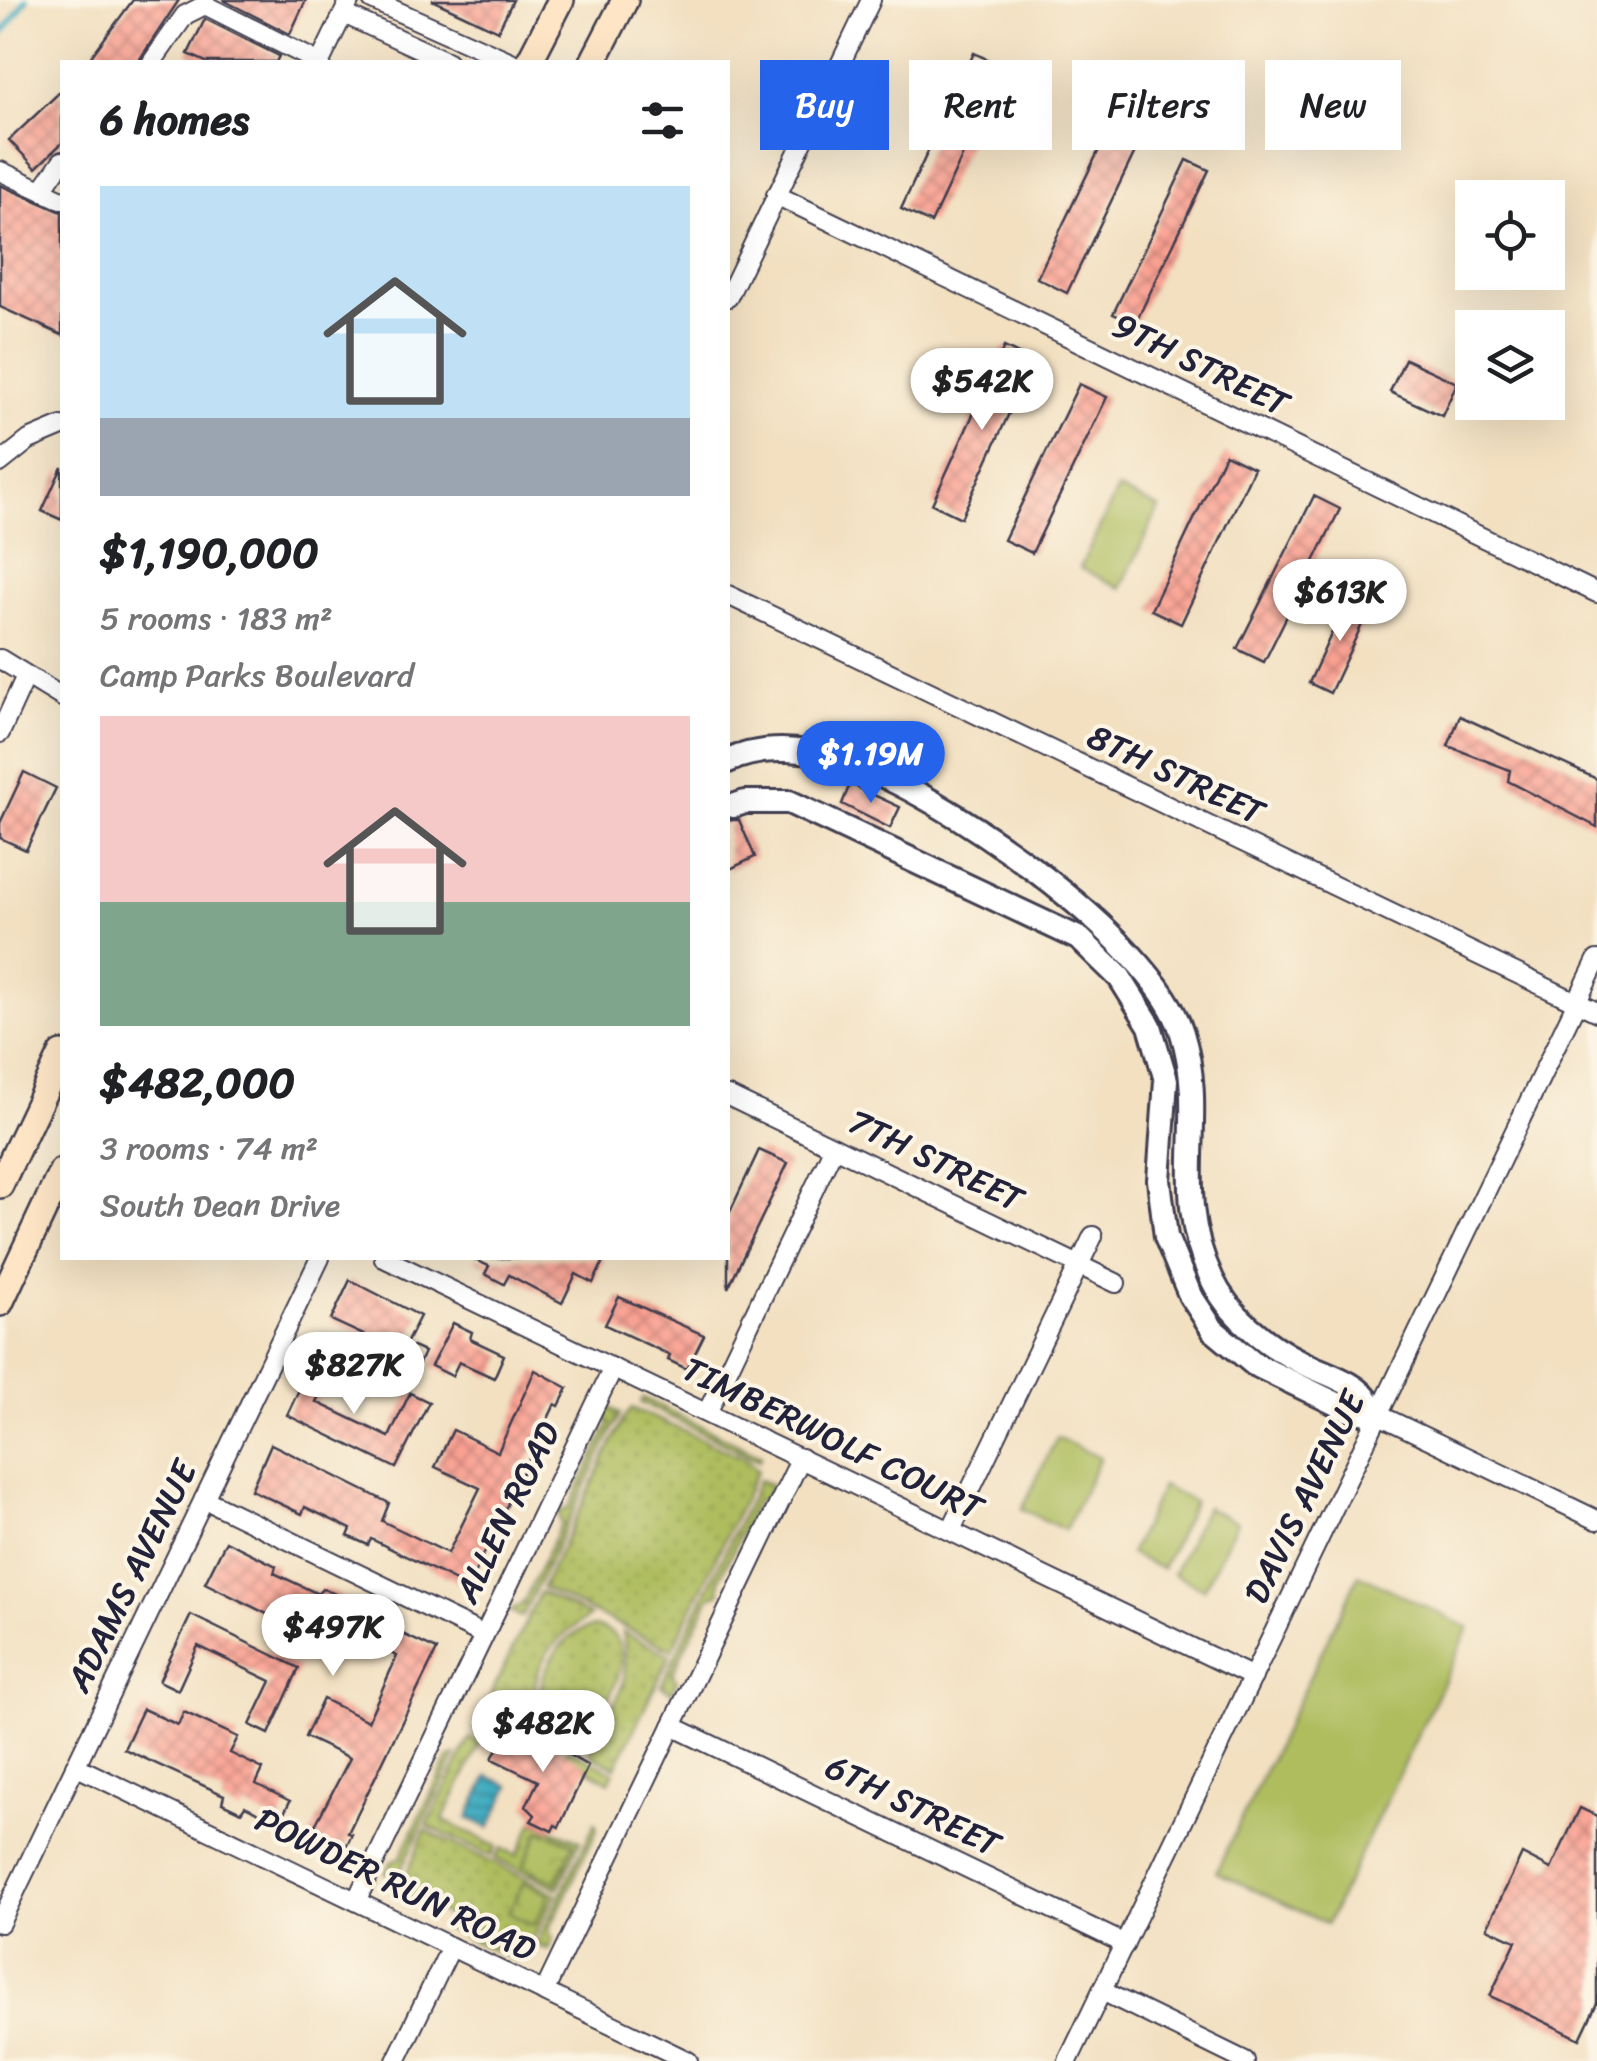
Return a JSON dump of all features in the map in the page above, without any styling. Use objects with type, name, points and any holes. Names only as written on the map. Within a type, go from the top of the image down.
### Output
[{"type":"main road","points":[[530,60],[562,0]]},
{"type":"main road","points":[[595,60],[625,0]]},
{"type":"main road","points":[[0,1185],[60,1058]]},
{"type":"main road","points":[[0,1304],[60,1176]]},
{"type":"street","points":[[372,0],[507,60]]},
{"type":"street","points":[[730,293],[871,0]]},
{"type":"street","points":[[153,60],[185,15],[205,5],[315,60]]},
{"type":"street","points":[[320,60],[347,7],[444,60]]},
{"type":"street","points":[[42,188],[60,164]]},
{"type":"street","points":[[0,171],[60,199]]},
{"type":"street","name":"9TH STREET","points":[[776,195],[1597,593]]},
{"type":"street","points":[[0,463],[29,440],[60,427]]},
{"type":"street","name":"8TH STREET","points":[[730,596],[1597,1012]]},
{"type":"street","points":[[0,659],[60,696]]},
{"type":"street","points":[[0,733],[26,678]]},
{"type":"street","points":[[730,761],[780,750],[848,761],[962,817],[1119,938],[1156,981],[1182,1031],[1192,1085],[1187,1174],[1192,1230],[1213,1282],[1254,1332],[1295,1359],[1356,1388],[1379,1415]]},
{"type":"street","points":[[733,806],[744,802],[788,802],[1080,940],[1120,978],[1150,1026],[1166,1080],[1160,1180],[1166,1237],[1190,1295],[1212,1330],[1254,1364],[1349,1410],[1379,1415],[1597,1520]]},
{"type":"street","name":"DAVIS AVENUE","points":[[1068,2061],[1597,960]]},
{"type":"street","name":"7TH STREET","points":[[730,1097],[1116,1283]]},
{"type":"street","points":[[706,1413],[834,1147]]},
{"type":"street","points":[[951,1530],[1092,1236]]},
{"type":"street","name":"ADAMS AVENUE","points":[[0,1923],[319,1260]]},
{"type":"street","name":"TIMBERWOLF COURT","points":[[388,1260],[1254,1676]]},
{"type":"street","name":"ALLEN ROAD","points":[[356,1902],[613,1368]]},
{"type":"street","points":[[544,1992],[801,1458]]},
{"type":"street","points":[[204,1500],[484,1635]]},
{"type":"street","name":"6TH STREET","points":[[672,1726],[1125,1944]]},
{"type":"street","name":"POWDER RUN ROAD","points":[[76,1766],[688,2061]]},
{"type":"street","points":[[396,2061],[451,1947]]},
{"type":"street","points":[[1102,1992],[1245,2061]]},
{"type":"green space","points":[[1118,489],[1159,508],[1121,588],[1080,568]]},
{"type":"green space","points":[[643,1398],[761,1455],[759,1460],[641,1403]]},
{"type":"green space","points":[[609,1407],[620,1414],[522,1617],[510,1612],[523,1603],[561,1524],[558,1512],[569,1508],[610,1422],[604,1419]]},
{"type":"green space","points":[[632,1408],[747,1459],[757,1471],[672,1650],[542,1588]]},
{"type":"green space","points":[[1057,1437],[1100,1458],[1065,1530],[1022,1509]]},
{"type":"green space","points":[[759,1480],[772,1485],[765,1498],[756,1502],[719,1580],[720,1593],[710,1597],[672,1674],[677,1681],[672,1692],[661,1686]]},
{"type":"green space","points":[[1162,1486],[1194,1502],[1162,1569],[1130,1554]]},
{"type":"green space","points":[[1206,1507],[1237,1522],[1204,1589],[1173,1574]]},
{"type":"green space","points":[[1359,1574],[1469,1628],[1327,1924],[1216,1872]]},
{"type":"green space","points":[[540,1592],[590,1616],[548,1652],[538,1674],[533,1704],[515,1718],[486,1704]]},
{"type":"green space","points":[[594,1627],[614,1636],[621,1653],[619,1675],[594,1718],[577,1732],[560,1735],[546,1725],[541,1711],[542,1680],[568,1639]]},
{"type":"green space","points":[[623,1632],[670,1655],[616,1767],[591,1755],[589,1733],[617,1700],[624,1676]]},
{"type":"green space","points":[[470,1738],[480,1743],[443,1820],[496,1846],[491,1856],[427,1826]]},
{"type":"green space","points":[[567,1749],[614,1772],[609,1782],[566,1756]]},
{"type":"green space","points":[[456,1755],[397,1878],[385,1873],[391,1862],[400,1858],[449,1757]]},
{"type":"green space","points":[[533,1822],[580,1841],[558,1888],[535,1877],[537,1873],[556,1881],[573,1845],[541,1831],[524,1866],[534,1871],[532,1876],[495,1859],[501,1848],[517,1855]]},
{"type":"green space","points":[[595,1823],[597,1830],[549,1930],[553,1940],[548,1950],[536,1945]]},
{"type":"green space","points":[[425,1830],[556,1893],[528,1949],[522,1952],[399,1892]]},
{"type":"green space","points":[[540,1830],[574,1844],[556,1882],[523,1866]]},
{"type":"green space","points":[[524,1882],[549,1894],[534,1926],[508,1913]]},
{"type":"green space","points":[[448,1923],[519,1956],[516,1961],[445,1928]]},
{"type":"water","points":[[488,1776],[510,1786],[489,1828],[468,1818]]},
{"type":"building","points":[[133,0],[179,0],[139,60],[88,60]]},
{"type":"building","points":[[223,0],[306,0],[290,34]]},
{"type":"building","points":[[432,0],[513,0],[498,31]]},
{"type":"building","points":[[205,19],[279,56],[277,60],[202,60],[188,54]]},
{"type":"building","points":[[974,53],[989,60],[971,60]]},
{"type":"building","points":[[60,92],[60,145],[36,168],[9,140]]},
{"type":"building","points":[[929,150],[965,150],[931,223],[901,209]]},
{"type":"building","points":[[1099,150],[1136,150],[1067,293],[1037,278]]},
{"type":"building","points":[[1187,160],[1209,170],[1135,324],[1113,314]]},
{"type":"building","points":[[0,185],[60,211],[60,334],[0,307]]},
{"type":"building","points":[[1004,347],[1033,361],[961,518],[932,504]]},
{"type":"building","points":[[1405,359],[1455,382],[1442,416],[1390,392]]},
{"type":"building","points":[[1079,384],[1107,397],[1032,553],[1004,540]]},
{"type":"building","points":[[1225,454],[1254,468],[1181,624],[1151,610]]},
{"type":"building","points":[[60,471],[60,519],[42,511]]},
{"type":"building","points":[[1314,496],[1340,509],[1264,662],[1237,649]]},
{"type":"building","points":[[1349,595],[1371,605],[1330,693],[1309,683]]},
{"type":"building","points":[[1460,716],[1597,779],[1597,827],[1508,781],[1510,770],[1448,746]]},
{"type":"building","points":[[24,772],[56,788],[26,850],[0,838],[0,823]]},
{"type":"building","points":[[850,784],[900,807],[890,828],[842,804]]},
{"type":"building","points":[[730,820],[739,820],[755,857],[730,869]]},
{"type":"building","points":[[759,1150],[788,1163],[728,1288],[730,1260],[730,1212]]},
{"type":"building","points":[[476,1260],[604,1260],[593,1283],[576,1274],[562,1303],[509,1275],[504,1284],[485,1274],[489,1266]]},
{"type":"building","points":[[350,1280],[420,1316],[406,1344],[424,1352],[413,1376],[359,1350],[366,1336],[331,1320]]},
{"type":"building","points":[[619,1297],[704,1335],[687,1369],[668,1360],[670,1355],[605,1325]]},
{"type":"building","points":[[453,1323],[472,1332],[470,1339],[504,1355],[494,1378],[459,1362],[452,1376],[431,1366]]},
{"type":"building","points":[[318,1350],[337,1358],[316,1402],[389,1437],[410,1393],[429,1402],[396,1468],[287,1415]]},
{"type":"building","points":[[535,1370],[568,1388],[559,1406],[555,1404],[468,1587],[371,1539],[368,1545],[348,1536],[351,1529],[305,1507],[302,1514],[251,1490],[271,1444],[389,1503],[382,1521],[448,1553],[480,1488],[435,1467],[453,1430],[498,1452]]},
{"type":"building","points":[[226,1541],[276,1566],[274,1573],[318,1594],[322,1588],[342,1597],[340,1605],[437,1650],[348,1833],[352,1834],[343,1854],[309,1837],[350,1758],[305,1737],[323,1699],[368,1721],[397,1656],[331,1624],[323,1642],[205,1583]]},
{"type":"building","points":[[191,1615],[299,1668],[269,1734],[250,1725],[271,1681],[198,1646],[178,1690],[159,1681]]},
{"type":"building","points":[[143,1709],[178,1725],[184,1712],[238,1737],[230,1753],[263,1769],[256,1784],[290,1801],[279,1823],[245,1806],[241,1812],[222,1803],[224,1795],[124,1749]]},
{"type":"building","points":[[507,1728],[529,1738],[531,1733],[588,1766],[559,1827],[555,1825],[552,1831],[531,1821],[535,1815],[526,1806],[538,1781],[492,1759]]},
{"type":"building","points":[[1580,1808],[1597,1816],[1597,2003],[1580,2039],[1490,1996],[1516,1941],[1487,1928],[1522,1854],[1551,1869]]},
{"type":"waterway","points":[[0,37],[26,0]]}]
